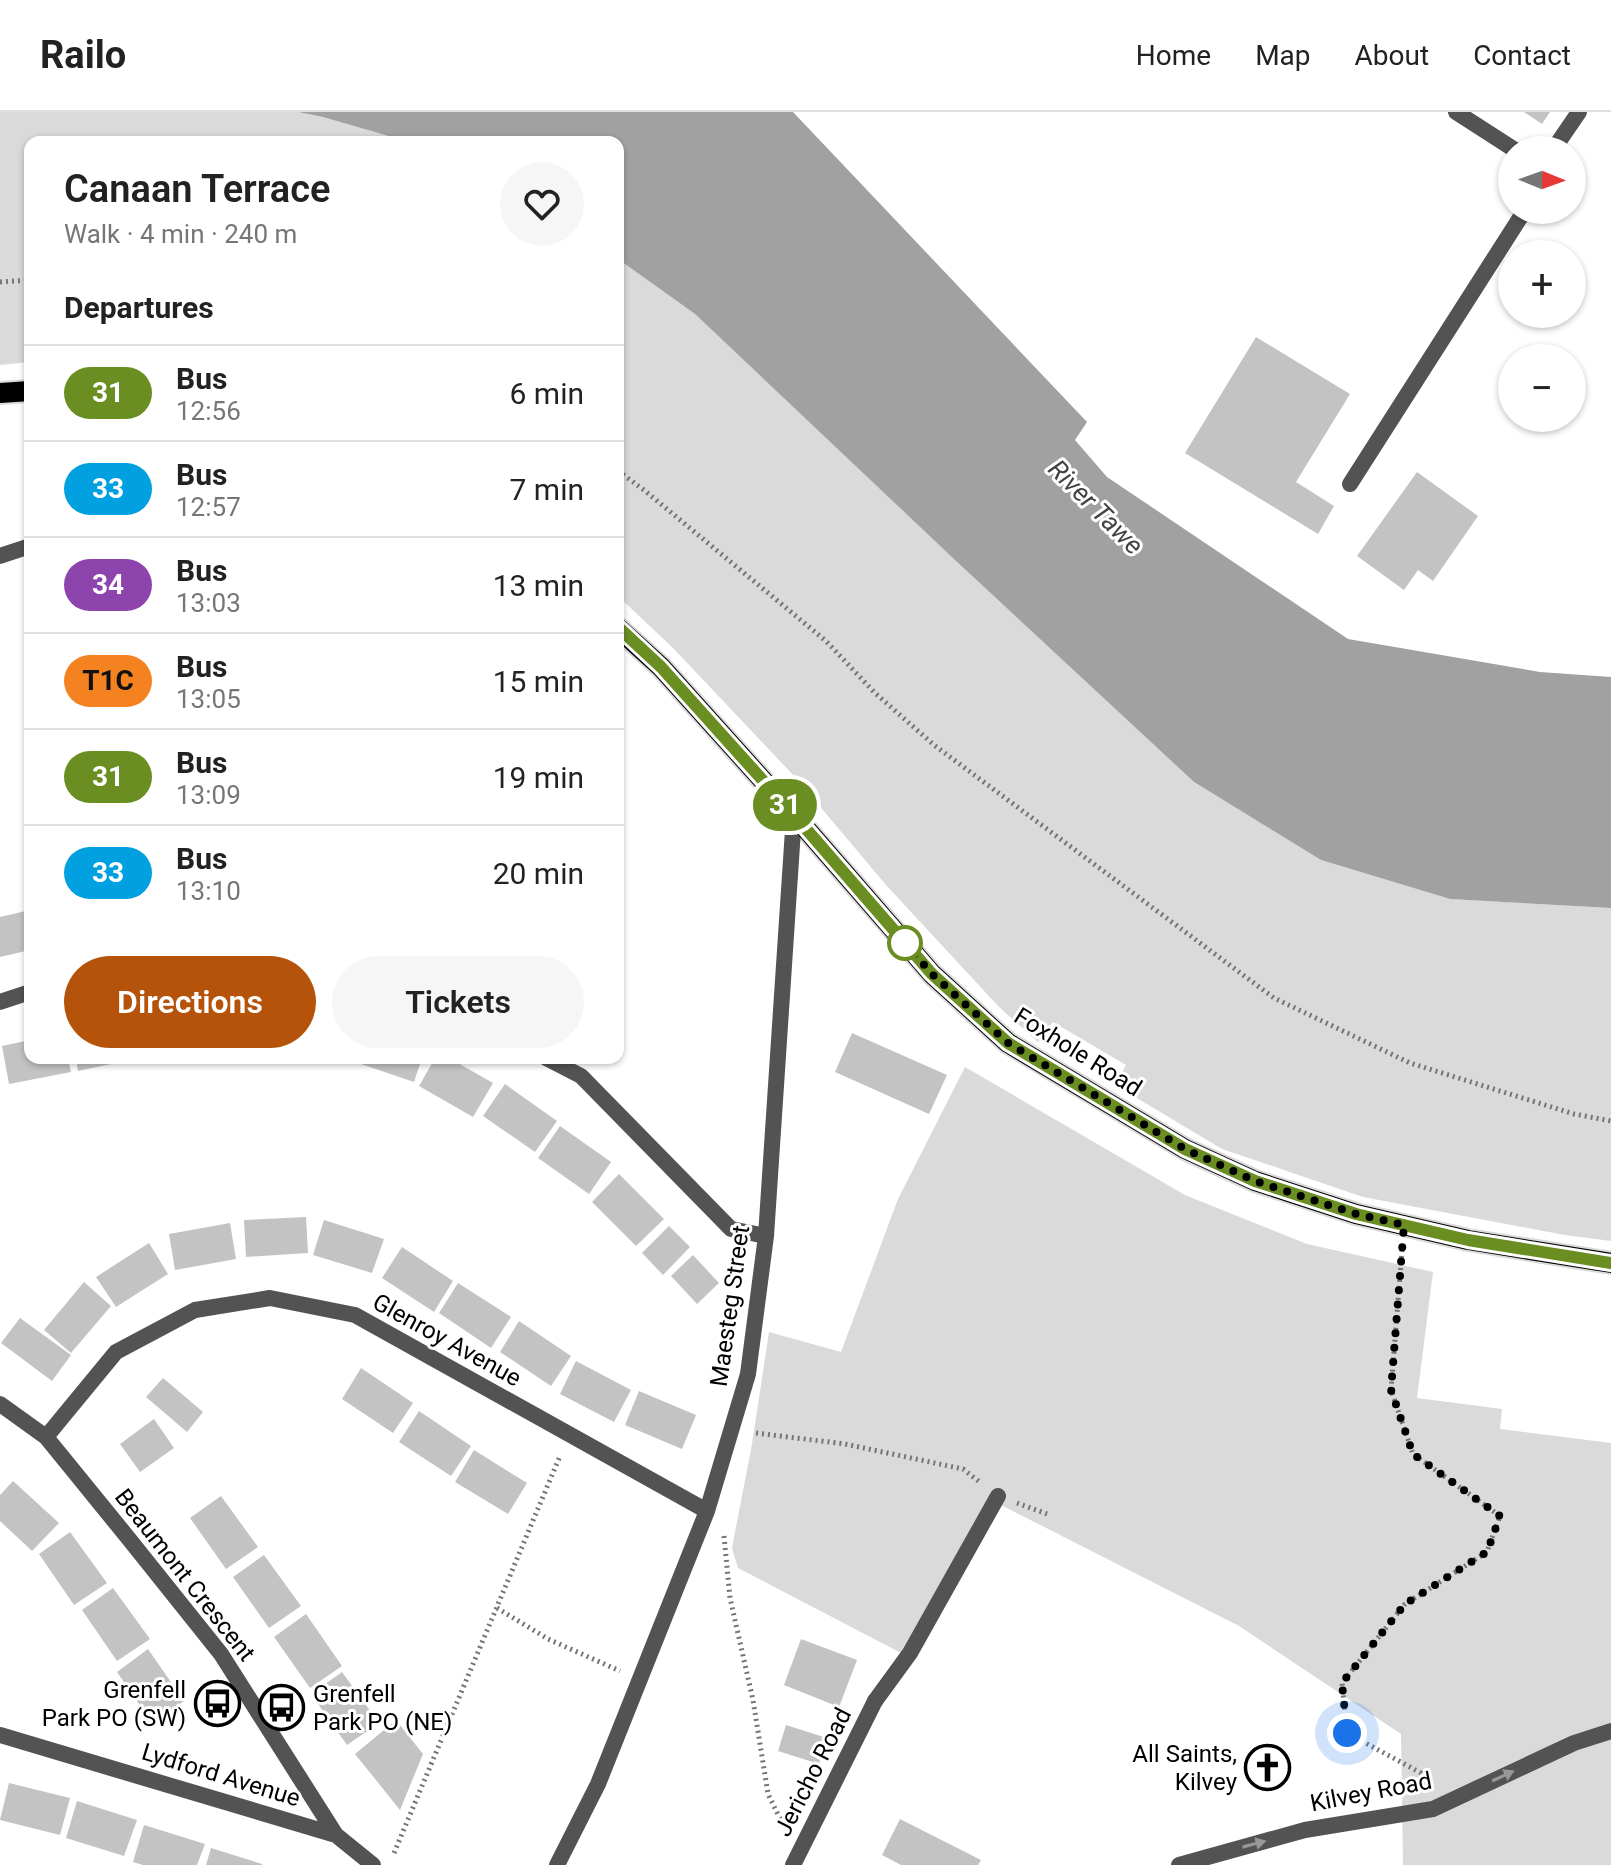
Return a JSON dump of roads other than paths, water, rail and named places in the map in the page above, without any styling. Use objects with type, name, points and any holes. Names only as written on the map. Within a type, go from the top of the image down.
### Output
[{"type":"main road","points":[[0,393],[24,391]]},
{"type":"main road","name":"Foxhole Road","points":[[624,633],[661,667],[932,974],[1008,1043],[1185,1149],[1255,1181],[1356,1214],[1468,1240],[1611,1263]]},
{"type":"street","points":[[1456,112],[1498,139]]},
{"type":"street","points":[[1563,136],[1579,112]]},
{"type":"street","points":[[1350,484],[1516,224]]},
{"type":"street","points":[[0,556],[24,548]]},
{"type":"street","name":"Maesteg Street","points":[[557,1865],[598,1784],[707,1511],[748,1374],[766,1236],[794,815]]},
{"type":"street","points":[[0,1002],[24,994]]},
{"type":"street","points":[[558,1064],[581,1076],[731,1229],[766,1236]]},
{"type":"street","name":"Glenroy Avenue","points":[[46,1437],[116,1352],[195,1310],[270,1298],[355,1315],[707,1511]]},
{"type":"street","name":"Beaumont Crescent","points":[[0,1404],[46,1437],[221,1654],[336,1835],[373,1865]]},
{"type":"street","name":"Jericho Road","points":[[795,1860],[875,1701],[910,1653],[998,1496]]},
{"type":"street","name":"Kilvey Road","points":[[1179,1865],[1305,1830],[1433,1809],[1574,1743],[1611,1731]]},
{"type":"street","name":"Lydford Avenue","points":[[0,1735],[336,1835]]},
{"type":"water","name":"River Tawe","points":[[298,112],[793,112],[1087,422],[1075,440],[1107,477],[1348,639],[1540,672],[1611,677],[1611,908],[1450,899],[1321,860],[1194,782],[695,314],[624,263],[624,136],[388,136]]},
{"type":"place","name":"Grenfell Park PO (SW)","points":[[217,1704]]},
{"type":"place","name":"Grenfell Park PO (NE)","points":[[282,1708]]},
{"type":"place","name":"All Saints, Kilvey","points":[[1268,1768]]}]
